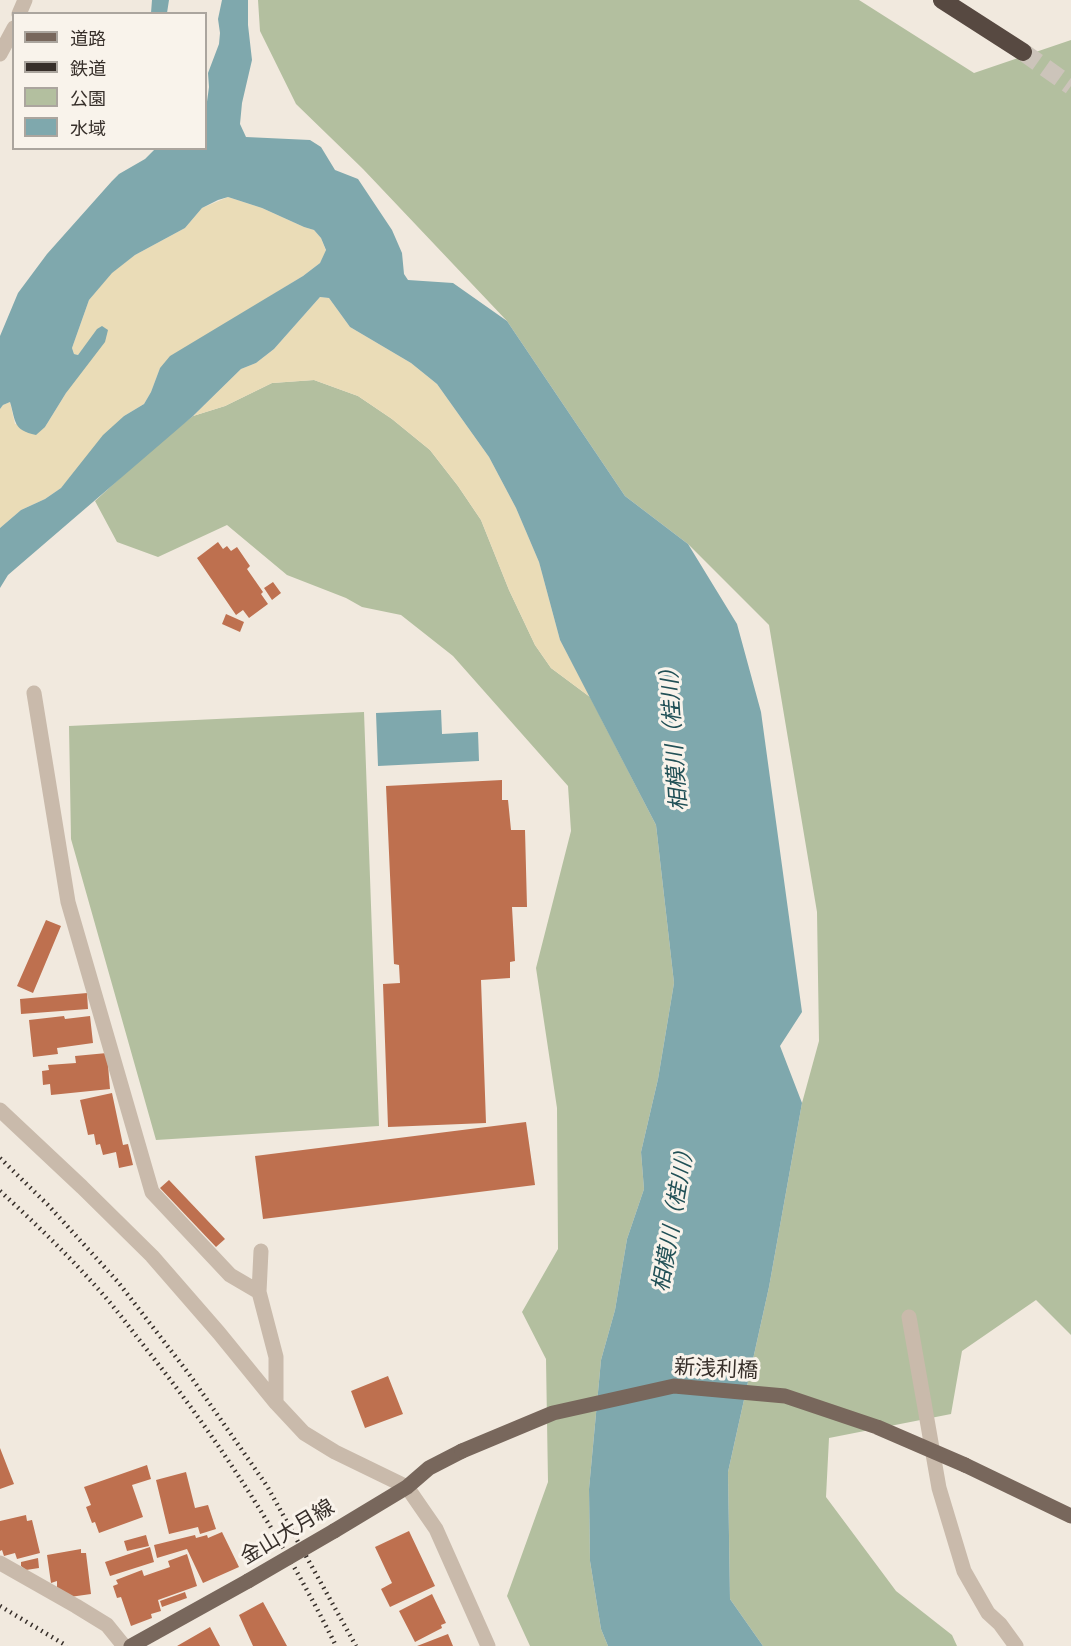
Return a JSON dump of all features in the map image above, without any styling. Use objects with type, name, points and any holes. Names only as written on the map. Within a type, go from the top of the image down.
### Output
[{"type":"highway","points":[[942,0],[1023,52]]},
{"type":"main road","name":"新浅利橋","points":[[462,1451],[553,1413],[674,1386],[785,1396],[877,1427],[965,1465],[1071,1516]]},
{"type":"main road","name":"金山大月線","points":[[131,1646],[334,1531],[407,1486],[429,1468],[462,1451]]},
{"type":"street","points":[[0,54],[12,32]]},
{"type":"street","points":[[34,693],[68,902],[152,1192],[230,1275],[259,1292]]},
{"type":"street","points":[[0,1110],[152,1256],[304,1433],[342,1456],[407,1486],[436,1529],[488,1646]]},
{"type":"street","points":[[261,1251],[259,1292],[276,1357],[276,1403]]},
{"type":"street","points":[[909,1317],[939,1488],[964,1571],[988,1613],[1000,1624],[1016,1646]]},
{"type":"street","points":[[0,1563],[107,1625],[124,1646]]},
{"type":"green space","points":[[258,0],[859,0],[974,73],[1071,40],[1071,1335],[1036,1300],[962,1351],[951,1414],[829,1438],[826,1497],[896,1591],[952,1635],[957,1646],[763,1646],[730,1599],[728,1472],[769,1287],[802,1103],[819,1041],[817,912],[769,625],[688,544],[625,496],[507,321],[363,169],[296,104],[260,31]]},
{"type":"green space","points":[[314,380],[358,396],[392,419],[430,450],[458,486],[481,520],[509,590],[535,645],[551,668],[590,697],[656,825],[674,983],[658,1079],[641,1152],[644,1189],[627,1239],[615,1310],[601,1360],[589,1489],[590,1561],[601,1629],[608,1646],[530,1646],[507,1596],[548,1482],[546,1359],[522,1312],[558,1249],[557,1108],[536,968],[571,831],[568,786],[453,656],[401,615],[362,607],[346,598],[287,575],[227,525],[158,557],[117,542],[95,501],[155,446],[193,416],[225,406],[272,383]]},
{"type":"green space","points":[[364,712],[379,1126],[156,1140],[71,839],[69,726]]},
{"type":"sand","points":[[228,197],[262,208],[314,230],[321,238],[326,251],[320,263],[160,368],[144,404],[124,416],[61,488],[45,499],[21,510],[0,528],[0,409],[10,402],[15,424],[45,427],[66,393],[85,346],[78,355],[74,354],[72,348],[89,300],[111,273],[135,255],[185,228],[202,208]]},
{"type":"sand","points":[[320,297],[329,298],[350,327],[411,363],[437,384],[489,457],[516,508],[539,562],[560,640],[590,697],[551,668],[535,645],[509,590],[481,520],[430,450],[392,419],[358,396],[314,380],[272,383],[225,406],[193,416],[241,369],[256,363],[274,349]]},
{"type":"water","points":[[152,0],[169,0],[167,12],[151,12]]},
{"type":"water","name":"相模川（桂川）","points":[[222,0],[248,0],[252,60],[242,103],[240,124],[246,137],[310,140],[321,147],[335,170],[358,179],[392,230],[402,253],[404,274],[408,280],[453,283],[507,321],[625,496],[688,544],[737,624],[761,712],[802,1012],[780,1046],[802,1103],[769,1287],[728,1472],[730,1599],[763,1646],[608,1646],[601,1629],[590,1561],[589,1489],[601,1360],[615,1310],[627,1239],[644,1189],[641,1152],[658,1079],[674,983],[656,825],[560,640],[539,562],[516,508],[489,457],[437,384],[411,363],[350,327],[329,298],[320,297],[274,349],[256,363],[241,369],[193,416],[8,575],[0,588],[0,528],[21,510],[45,499],[61,488],[103,435],[124,416],[144,404],[160,368],[170,356],[303,276],[320,263],[326,250],[321,238],[314,230],[262,208],[228,197],[218,200],[202,208],[185,228],[135,255],[112,273],[89,300],[72,348],[74,354],[78,355],[97,329],[102,326],[108,330],[105,342],[66,393],[45,427],[36,435],[23,431],[15,420],[10,402],[0,409],[0,336],[18,293],[47,254],[119,174],[145,159],[154,150],[207,150],[208,73],[219,44],[218,19]]},
{"type":"water","points":[[441,710],[442,734],[478,732],[479,761],[378,766],[376,713]]},
{"type":"building","points":[[218,542],[223,549],[227,546],[231,551],[237,547],[250,566],[247,569],[263,592],[261,594],[268,604],[249,618],[243,610],[236,615],[197,558]]},
{"type":"building","points":[[273,582],[281,593],[272,600],[264,588]]},
{"type":"building","points":[[226,614],[244,622],[240,632],[222,624]]},
{"type":"building","points":[[502,780],[502,800],[508,800],[511,830],[525,830],[527,907],[512,907],[515,961],[510,962],[510,978],[481,980],[486,1123],[388,1127],[383,984],[400,983],[399,965],[394,964],[386,786]]},
{"type":"building","points":[[46,920],[61,926],[33,993],[17,986]]},
{"type":"building","points":[[87,993],[88,1009],[21,1014],[20,999]]},
{"type":"building","points":[[64,1016],[65,1019],[90,1016],[93,1043],[57,1048],[58,1054],[33,1057],[29,1020]]},
{"type":"building","points":[[107,1053],[110,1089],[51,1095],[50,1084],[43,1085],[42,1071],[49,1070],[48,1065],[76,1063],[75,1056]]},
{"type":"building","points":[[112,1093],[123,1145],[128,1144],[133,1165],[119,1168],[116,1152],[103,1155],[100,1144],[96,1145],[94,1134],[88,1135],[80,1100]]},
{"type":"building","points":[[526,1122],[535,1185],[263,1219],[255,1156]]},
{"type":"building","points":[[169,1180],[225,1239],[216,1247],[160,1188]]},
{"type":"building","points":[[388,1376],[403,1414],[365,1428],[351,1391]]},
{"type":"building","points":[[0,1448],[14,1484],[0,1489]]},
{"type":"building","points":[[147,1465],[151,1479],[132,1485],[143,1517],[99,1533],[86,1507],[91,1505],[84,1487]]},
{"type":"building","points":[[186,1472],[195,1508],[208,1505],[216,1529],[200,1534],[198,1527],[169,1534],[156,1480]]},
{"type":"building","points":[[26,1515],[27,1521],[32,1520],[40,1553],[17,1559],[15,1553],[4,1556],[2,1550],[0,1551],[0,1521]]},
{"type":"building","points":[[409,1531],[435,1586],[390,1607],[381,1589],[392,1583],[375,1547]]},
{"type":"building","points":[[222,1532],[239,1567],[203,1583],[187,1549],[157,1558],[154,1545],[195,1535],[196,1538],[207,1535],[208,1538]]},
{"type":"building","points":[[146,1535],[149,1546],[127,1551],[124,1541]]},
{"type":"building","points":[[150,1547],[154,1562],[110,1576],[105,1562]]},
{"type":"building","points":[[81,1549],[81,1553],[86,1553],[91,1594],[70,1597],[57,1589],[57,1581],[51,1583],[47,1555]]},
{"type":"building","points":[[187,1554],[197,1586],[158,1600],[161,1611],[151,1614],[152,1618],[131,1626],[121,1597],[117,1598],[113,1586],[118,1584],[116,1580],[142,1570],[144,1576],[170,1567],[168,1561]]},
{"type":"building","points":[[38,1558],[39,1568],[26,1570],[21,1566],[21,1562]]},
{"type":"building","points":[[185,1592],[187,1598],[162,1607],[160,1601]]},
{"type":"building","points":[[432,1594],[446,1623],[441,1625],[442,1628],[415,1642],[399,1611]]},
{"type":"building","points":[[263,1602],[287,1646],[253,1646],[239,1615]]},
{"type":"building","points":[[210,1627],[220,1646],[177,1646]]},
{"type":"building","points":[[448,1634],[453,1646],[417,1646]]},
{"type":"tunnel","points":[[1023,52],[1071,86]]},
{"type":"railway","points":[[0,1158],[48,1205],[118,1282],[189,1374],[267,1486],[356,1646]]},
{"type":"railway","points":[[0,1191],[52,1240],[100,1291],[201,1421],[273,1531],[336,1646]]},
{"type":"railway","points":[[0,1606],[67,1646]]}]
